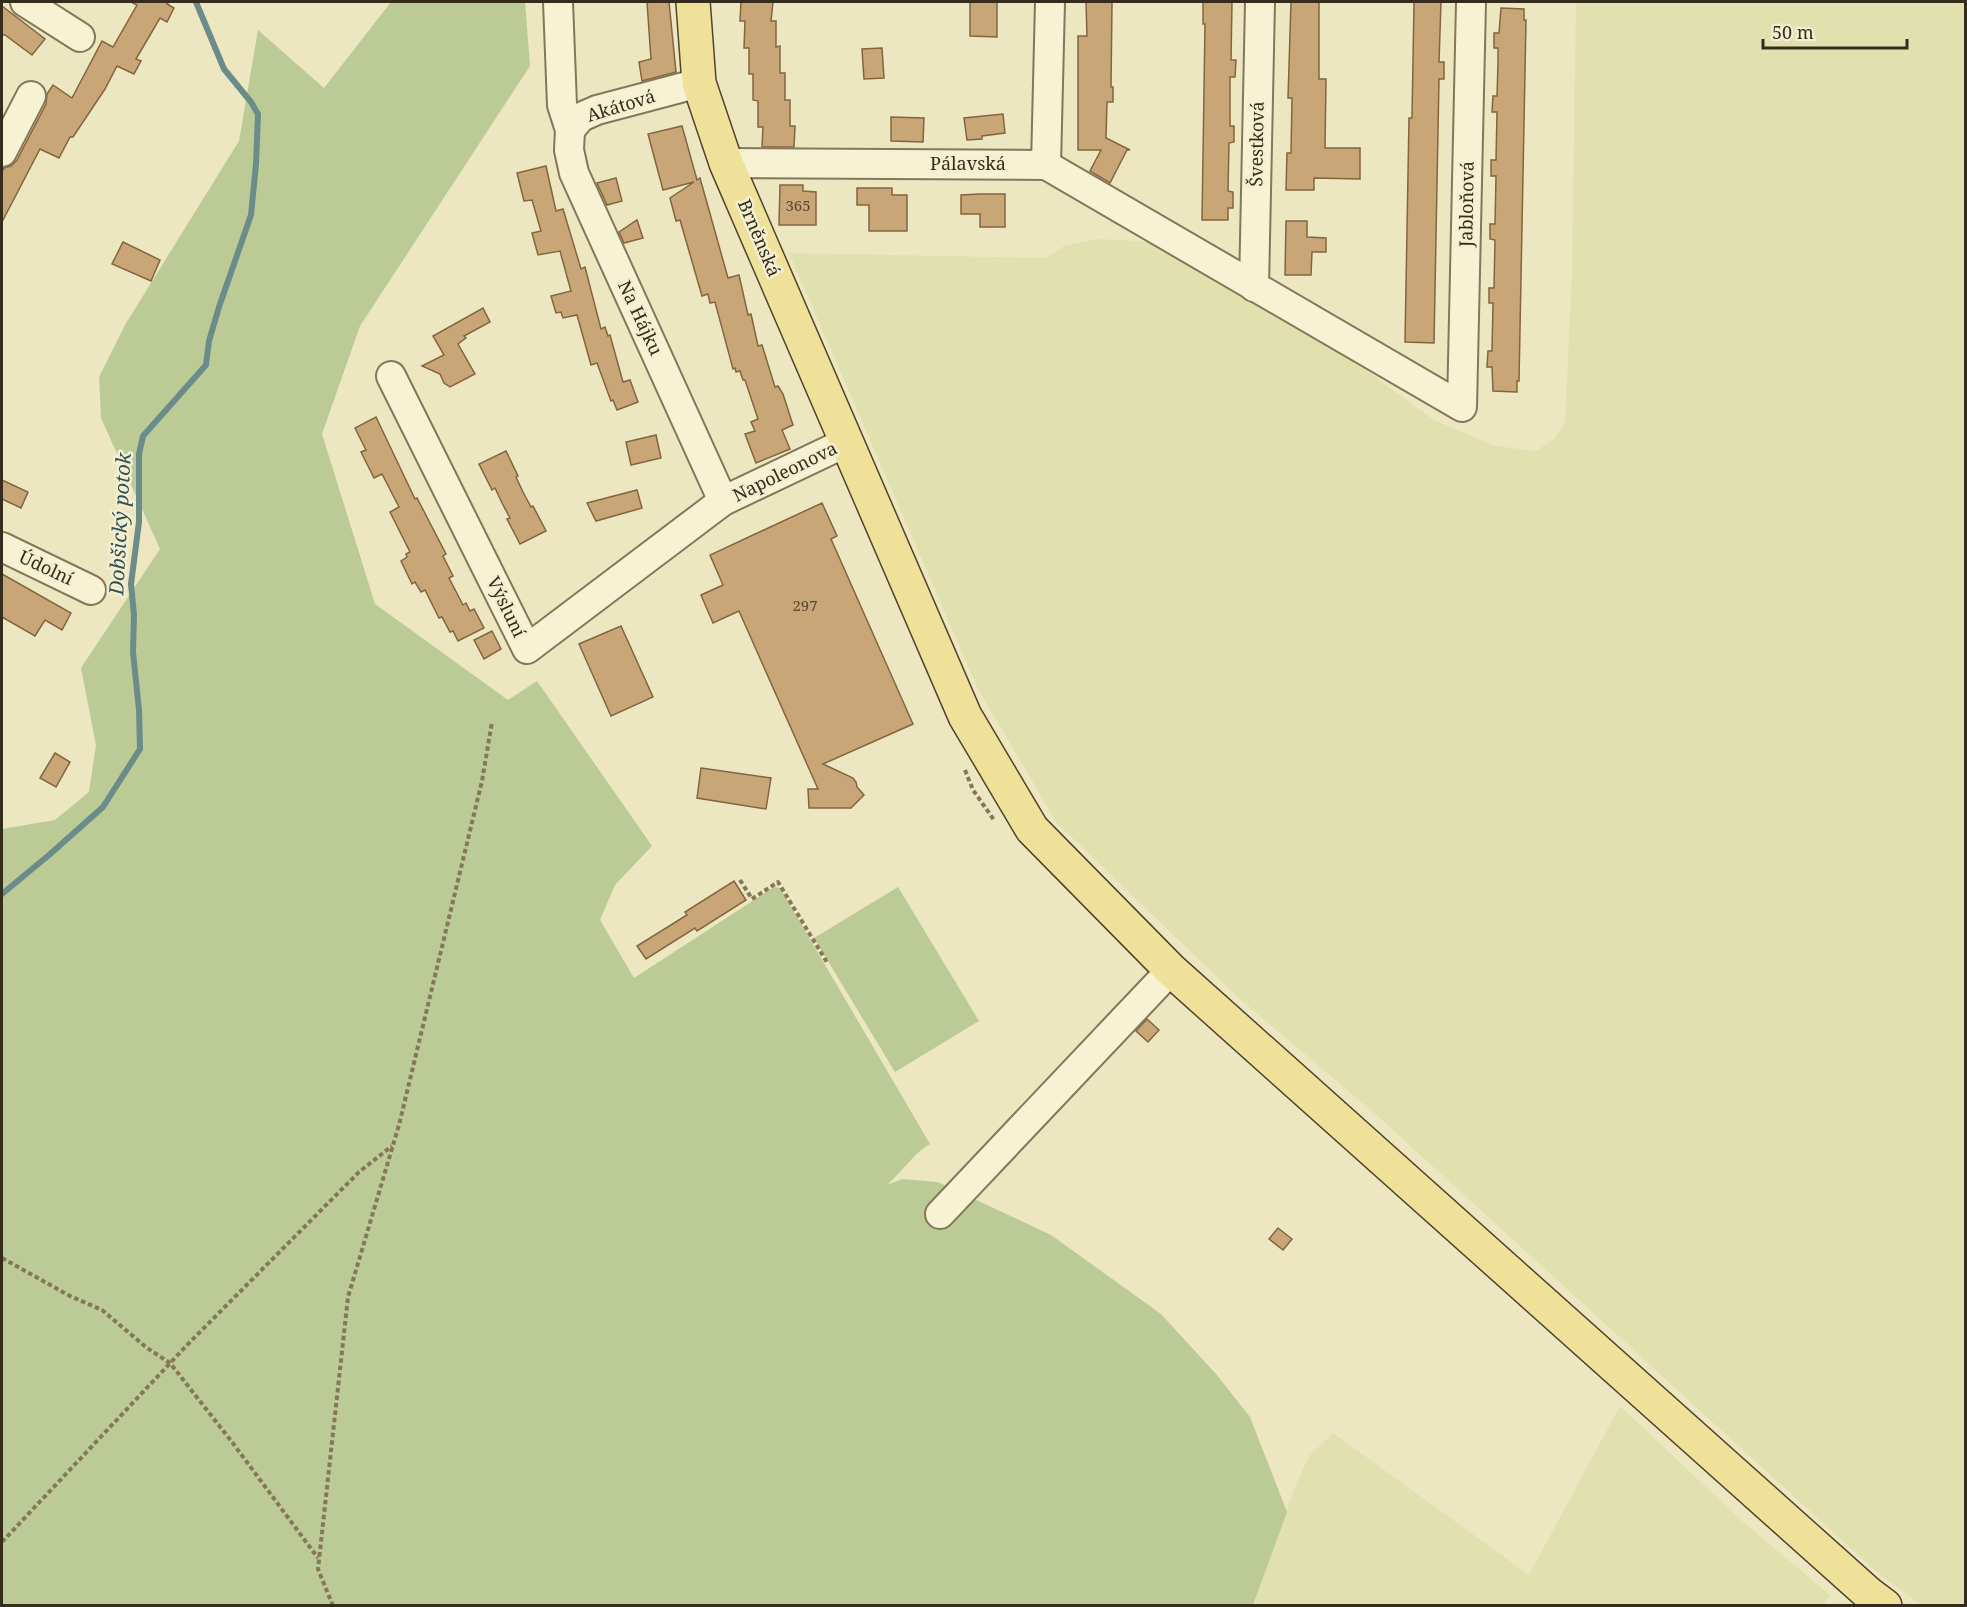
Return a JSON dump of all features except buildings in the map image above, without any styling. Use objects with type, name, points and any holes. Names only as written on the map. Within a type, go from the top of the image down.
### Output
[{"type":"main road","name":"Brněnská","points":[[693,2],[699,83],[726,163],[965,716],[1032,829],[1171,970],[1871,1602]]},
{"type":"street","points":[[25,2],[80,37]]},
{"type":"street","name":"Akátová","points":[[558,2],[562,105],[570,130]]},
{"type":"street","points":[[1050,2],[1046,165],[1254,287]]},
{"type":"street","name":"Švestková","points":[[1254,287],[1260,2]]},
{"type":"street","name":"Jabloňová","points":[[1254,287],[1462,407],[1471,2]]},
{"type":"street","name":"Akátová","points":[[570,130],[581,117],[597,110],[699,83]]},
{"type":"street","points":[[2,152],[31,96]]},
{"type":"street","name":"Na Hájku","points":[[570,130],[569,150],[574,173],[723,501]]},
{"type":"street","name":"Pálavská","points":[[726,163],[1046,165]]},
{"type":"street","name":"Výsluní","points":[[391,376],[527,649],[723,501]]},
{"type":"street","name":"Napoleonova","points":[[723,501],[852,454]]},
{"type":"street","name":"Údolní","points":[[2,547],[91,590]]},
{"type":"street","points":[[940,1214],[1171,970]]},
{"type":"path","points":[[333,1605],[318,1569],[348,1297],[393,1145],[480,792],[492,722]]},
{"type":"path","points":[[740,880],[752,899],[778,882],[828,964]]},
{"type":"path","points":[[2,1542],[170,1363],[359,1172],[393,1145]]},
{"type":"path","points":[[2,1258],[70,1296],[102,1310],[147,1348],[170,1363],[319,1558]]},
{"type":"green space","points":[[391,2],[525,2],[530,66],[360,326],[322,434],[375,604],[508,700],[537,681],[652,846],[615,885],[600,920],[634,978],[774,887],[780,888],[930,1144],[919,1152],[887,1185],[902,1179],[938,1182],[1051,1235],[1161,1314],[1216,1374],[1250,1417],[1287,1512],[1253,1605],[2,1606],[2,829],[55,820],[89,792],[96,745],[81,668],[160,549],[101,418],[99,377],[125,325],[239,141],[258,30],[324,88]]},
{"type":"green space","points":[[1576,2],[1965,2],[1965,1605],[1922,1605],[1881,1576],[1380,1118],[1239,998],[1057,823],[978,689],[789,253],[1047,258],[1064,246],[1097,239],[1155,242],[1325,341],[1434,420],[1495,446],[1536,451],[1554,439],[1565,423],[1572,272]]},
{"type":"green space","points":[[898,887],[979,1021],[895,1072],[814,938]]},
{"type":"green space","points":[[1620,1406],[1743,1522],[1830,1595],[1822,1606],[1253,1606],[1296,1484],[1310,1455],[1333,1433],[1529,1575]]},
{"type":"waterway","name":"Dobšický potok","points":[[2,894],[103,807],[140,749],[131,584],[139,522],[139,454],[143,436],[206,365],[209,341],[219,307],[251,215],[256,164],[258,114],[224,69],[196,2]]}]
